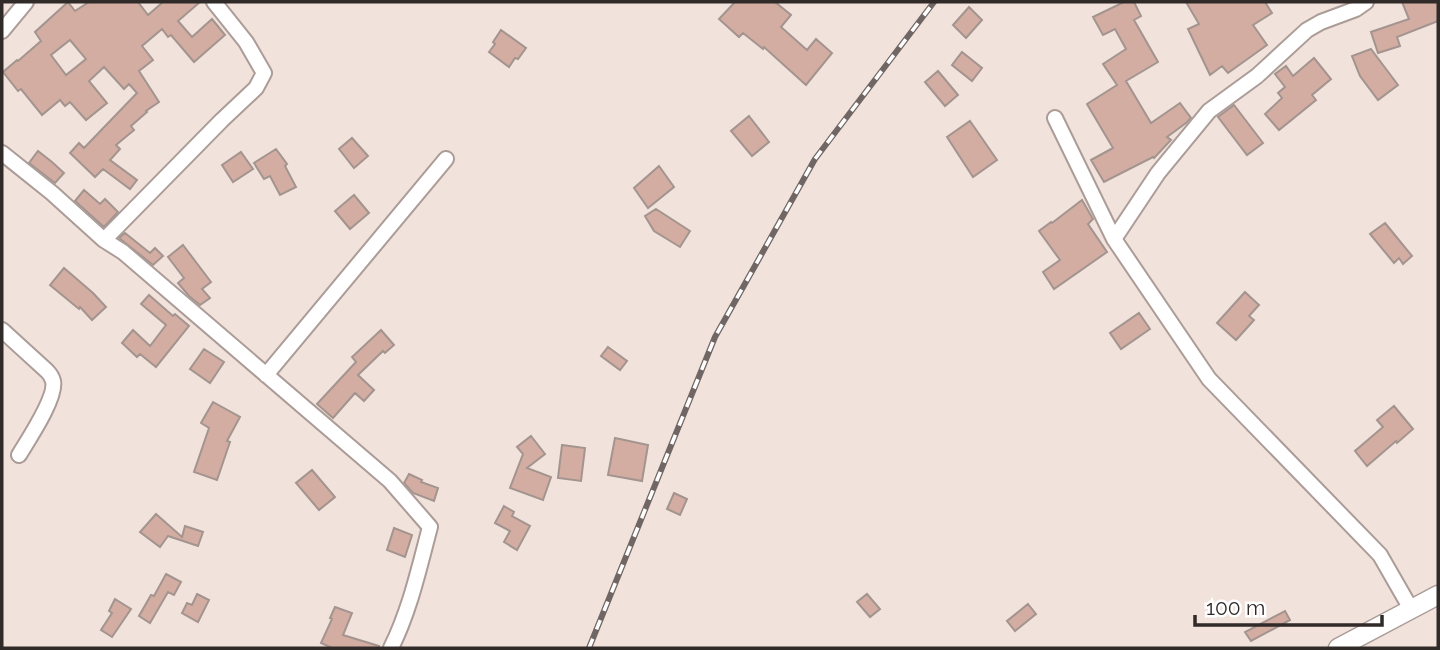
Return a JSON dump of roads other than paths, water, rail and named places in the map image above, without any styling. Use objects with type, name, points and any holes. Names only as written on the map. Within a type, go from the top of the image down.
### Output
[{"type":"main road","points":[[1338,648],[1438,595]]},
{"type":"street","points":[[2,31],[26,2]]},
{"type":"street","points":[[104,240],[256,88],[264,74],[246,42],[214,2]]},
{"type":"street","points":[[1114,239],[1158,173],[1209,111],[1256,76],[1307,30],[1366,2]]},
{"type":"street","points":[[1055,118],[1114,239],[1209,379],[1380,555],[1410,609]]},
{"type":"street","points":[[2,153],[104,240],[123,252],[390,481],[430,527],[401,628],[391,648]]},
{"type":"street","points":[[266,374],[446,159]]},
{"type":"street","points":[[2,330],[47,371],[53,378],[54,385],[47,406],[19,455]]},
{"type":"railway","points":[[589,648],[715,337],[815,159],[934,2]]}]
